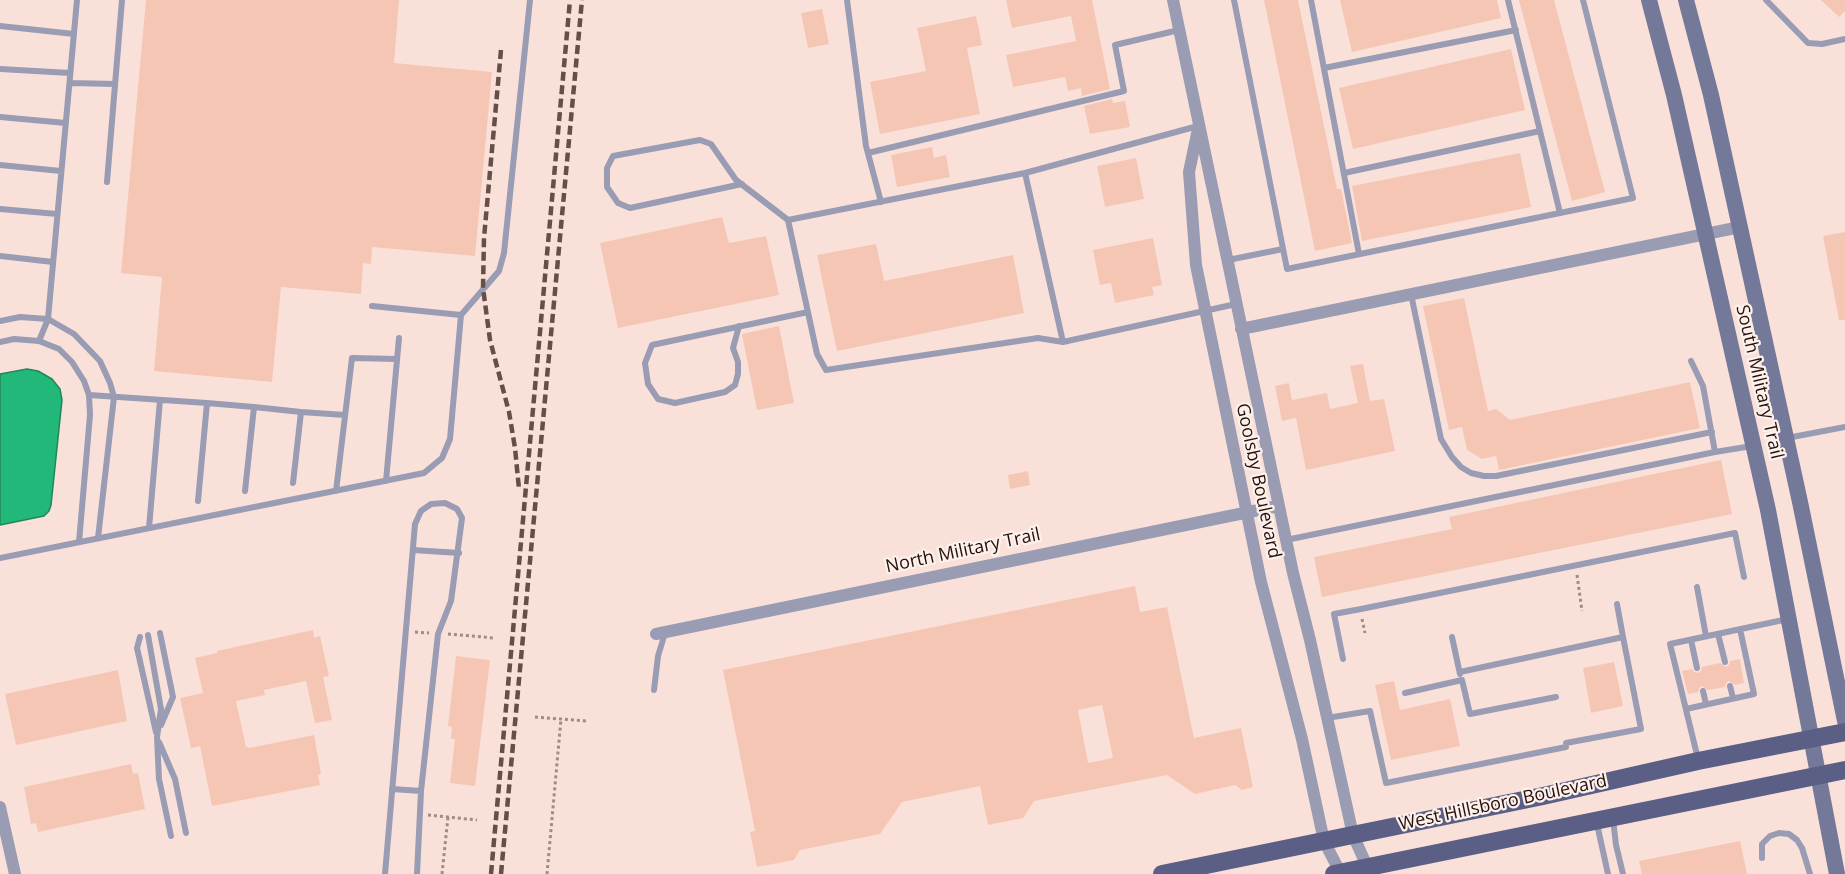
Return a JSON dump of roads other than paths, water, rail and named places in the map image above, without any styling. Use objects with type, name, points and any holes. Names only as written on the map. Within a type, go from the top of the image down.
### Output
[{"type":"main road","name":"West Hillsboro Boulevard","points":[[1162,874],[1845,732]]},
{"type":"main road","name":"West Hillsboro Boulevard","points":[[1338,874],[1369,871],[1425,855],[1845,770]]},
{"type":"main road","points":[[1418,874],[1425,855]]},
{"type":"street","name":"Goolsby Boulevard","points":[[1173,0],[1285,540],[1310,640],[1353,835]]},
{"type":"street","name":"South Military Trail","points":[[1649,0],[1674,95],[1754,446],[1818,776]]},
{"type":"street","name":"South Military Trail","points":[[1686,0],[1711,95],[1845,721]]},
{"type":"street","name":"Goolsby Boulevard","points":[[1199,125],[1189,172],[1196,265],[1260,582],[1302,739],[1324,841],[1338,874]]},
{"type":"street","points":[[1241,329],[1740,227]]},
{"type":"street","name":"North Military Trail","points":[[661,633],[1278,506]]},
{"type":"street","points":[[1818,776],[1837,874]]},
{"type":"street","points":[[0,809],[15,874]]},
{"type":"street","points":[[1353,835],[1369,871]]},
{"type":"lane","points":[[39,340],[48,319],[77,0]]},
{"type":"lane","points":[[107,182],[122,0]]},
{"type":"lane","points":[[0,558],[424,473],[442,458],[450,439],[461,315],[499,270],[504,253],[530,0]]},
{"type":"lane","points":[[847,0],[868,153],[881,202]]},
{"type":"lane","points":[[1234,0],[1287,269],[1633,198],[1583,0]]},
{"type":"lane","points":[[1311,0],[1359,254]]},
{"type":"lane","points":[[1509,0],[1560,213]]},
{"type":"lane","points":[[1766,0],[1808,43],[1822,44],[1845,39]]},
{"type":"lane","points":[[0,26],[74,34]]},
{"type":"lane","points":[[868,153],[1124,91],[1114,45],[1179,30]]},
{"type":"lane","points":[[1324,68],[1516,30]]},
{"type":"lane","points":[[0,69],[70,73]]},
{"type":"lane","points":[[70,84],[115,84]]},
{"type":"lane","points":[[0,117],[66,123]]},
{"type":"lane","points":[[788,220],[1024,173],[1199,125]]},
{"type":"lane","points":[[1344,173],[1540,131]]},
{"type":"lane","points":[[742,184],[630,208],[618,203],[607,187],[607,168],[613,156],[700,140],[711,144],[736,180],[742,184],[788,220],[817,354],[826,370],[1038,338],[1063,342],[1236,304]]},
{"type":"lane","points":[[0,165],[61,171]]},
{"type":"lane","points":[[1024,173],[1063,342]]},
{"type":"lane","points":[[0,209],[57,214]]},
{"type":"lane","points":[[1227,260],[1283,249]]},
{"type":"lane","points":[[0,256],[53,262]]},
{"type":"lane","points":[[1411,294],[1441,439],[1452,457],[1461,467],[1471,473],[1496,476],[1712,432]]},
{"type":"lane","points":[[372,306],[461,315]]},
{"type":"lane","points":[[739,326],[733,348],[738,362],[735,385],[725,392],[675,403],[658,399],[648,384],[645,363],[652,345],[739,326],[808,312]]},
{"type":"lane","points":[[0,321],[20,317],[48,319],[74,334],[100,361],[114,397],[98,538]]},
{"type":"lane","points":[[386,481],[399,338]]},
{"type":"lane","points":[[0,342],[14,339],[39,340],[59,349],[72,362],[84,381],[89,395],[90,415],[78,542]]},
{"type":"lane","points":[[336,491],[352,358],[397,359]]},
{"type":"lane","points":[[1691,361],[1703,386],[1715,452]]},
{"type":"lane","points":[[89,395],[345,415]]},
{"type":"lane","points":[[149,528],[160,400]]},
{"type":"lane","points":[[198,501],[207,403]]},
{"type":"lane","points":[[245,491],[254,407]]},
{"type":"lane","points":[[293,483],[301,412]]},
{"type":"lane","points":[[1786,439],[1845,427]]},
{"type":"lane","points":[[1285,540],[1754,446]]},
{"type":"lane","points":[[385,874],[416,524],[421,512],[431,504],[445,503],[457,509],[462,518],[451,601],[438,634],[421,791],[417,874]]},
{"type":"lane","points":[[1343,659],[1334,614],[1575,565],[1735,533],[1744,578]]},
{"type":"lane","points":[[413,550],[459,553]]},
{"type":"lane","points":[[1697,587],[1706,636]]},
{"type":"lane","points":[[1327,718],[1370,711],[1386,783],[1641,729],[1617,603]]},
{"type":"lane","points":[[1698,761],[1670,644],[1789,619]]},
{"type":"lane","points":[[1686,709],[1754,694],[1740,628]]},
{"type":"lane","points":[[157,737],[173,697],[160,633]]},
{"type":"lane","points":[[654,690],[661,633]]},
{"type":"lane","points":[[1718,634],[1725,662]]},
{"type":"lane","points":[[148,635],[161,709],[157,737],[175,779],[186,833]]},
{"type":"lane","points":[[140,637],[137,648],[157,737],[159,779],[171,836]]},
{"type":"lane","points":[[1452,637],[1470,714],[1556,697]]},
{"type":"lane","points":[[1460,672],[1623,637]]},
{"type":"lane","points":[[1691,640],[1697,668]]},
{"type":"lane","points":[[1405,693],[1462,680]]},
{"type":"lane","points":[[1730,686],[1733,698]]},
{"type":"lane","points":[[1702,691],[1706,704]]},
{"type":"lane","points":[[392,789],[421,791]]},
{"type":"lane","points":[[1605,819],[1608,874]]},
{"type":"lane","points":[[1605,819],[1616,845],[1623,874]]},
{"type":"lane","points":[[1762,858],[1762,844],[1770,836],[1779,833],[1788,834],[1797,840],[1802,848],[1810,874]]},
{"type":"railway","points":[[491,874],[570,0]]},
{"type":"railway","points":[[501,874],[582,0]]},
{"type":"railway","points":[[501,50],[484,238],[483,288],[490,340],[509,412],[519,489]]}]
